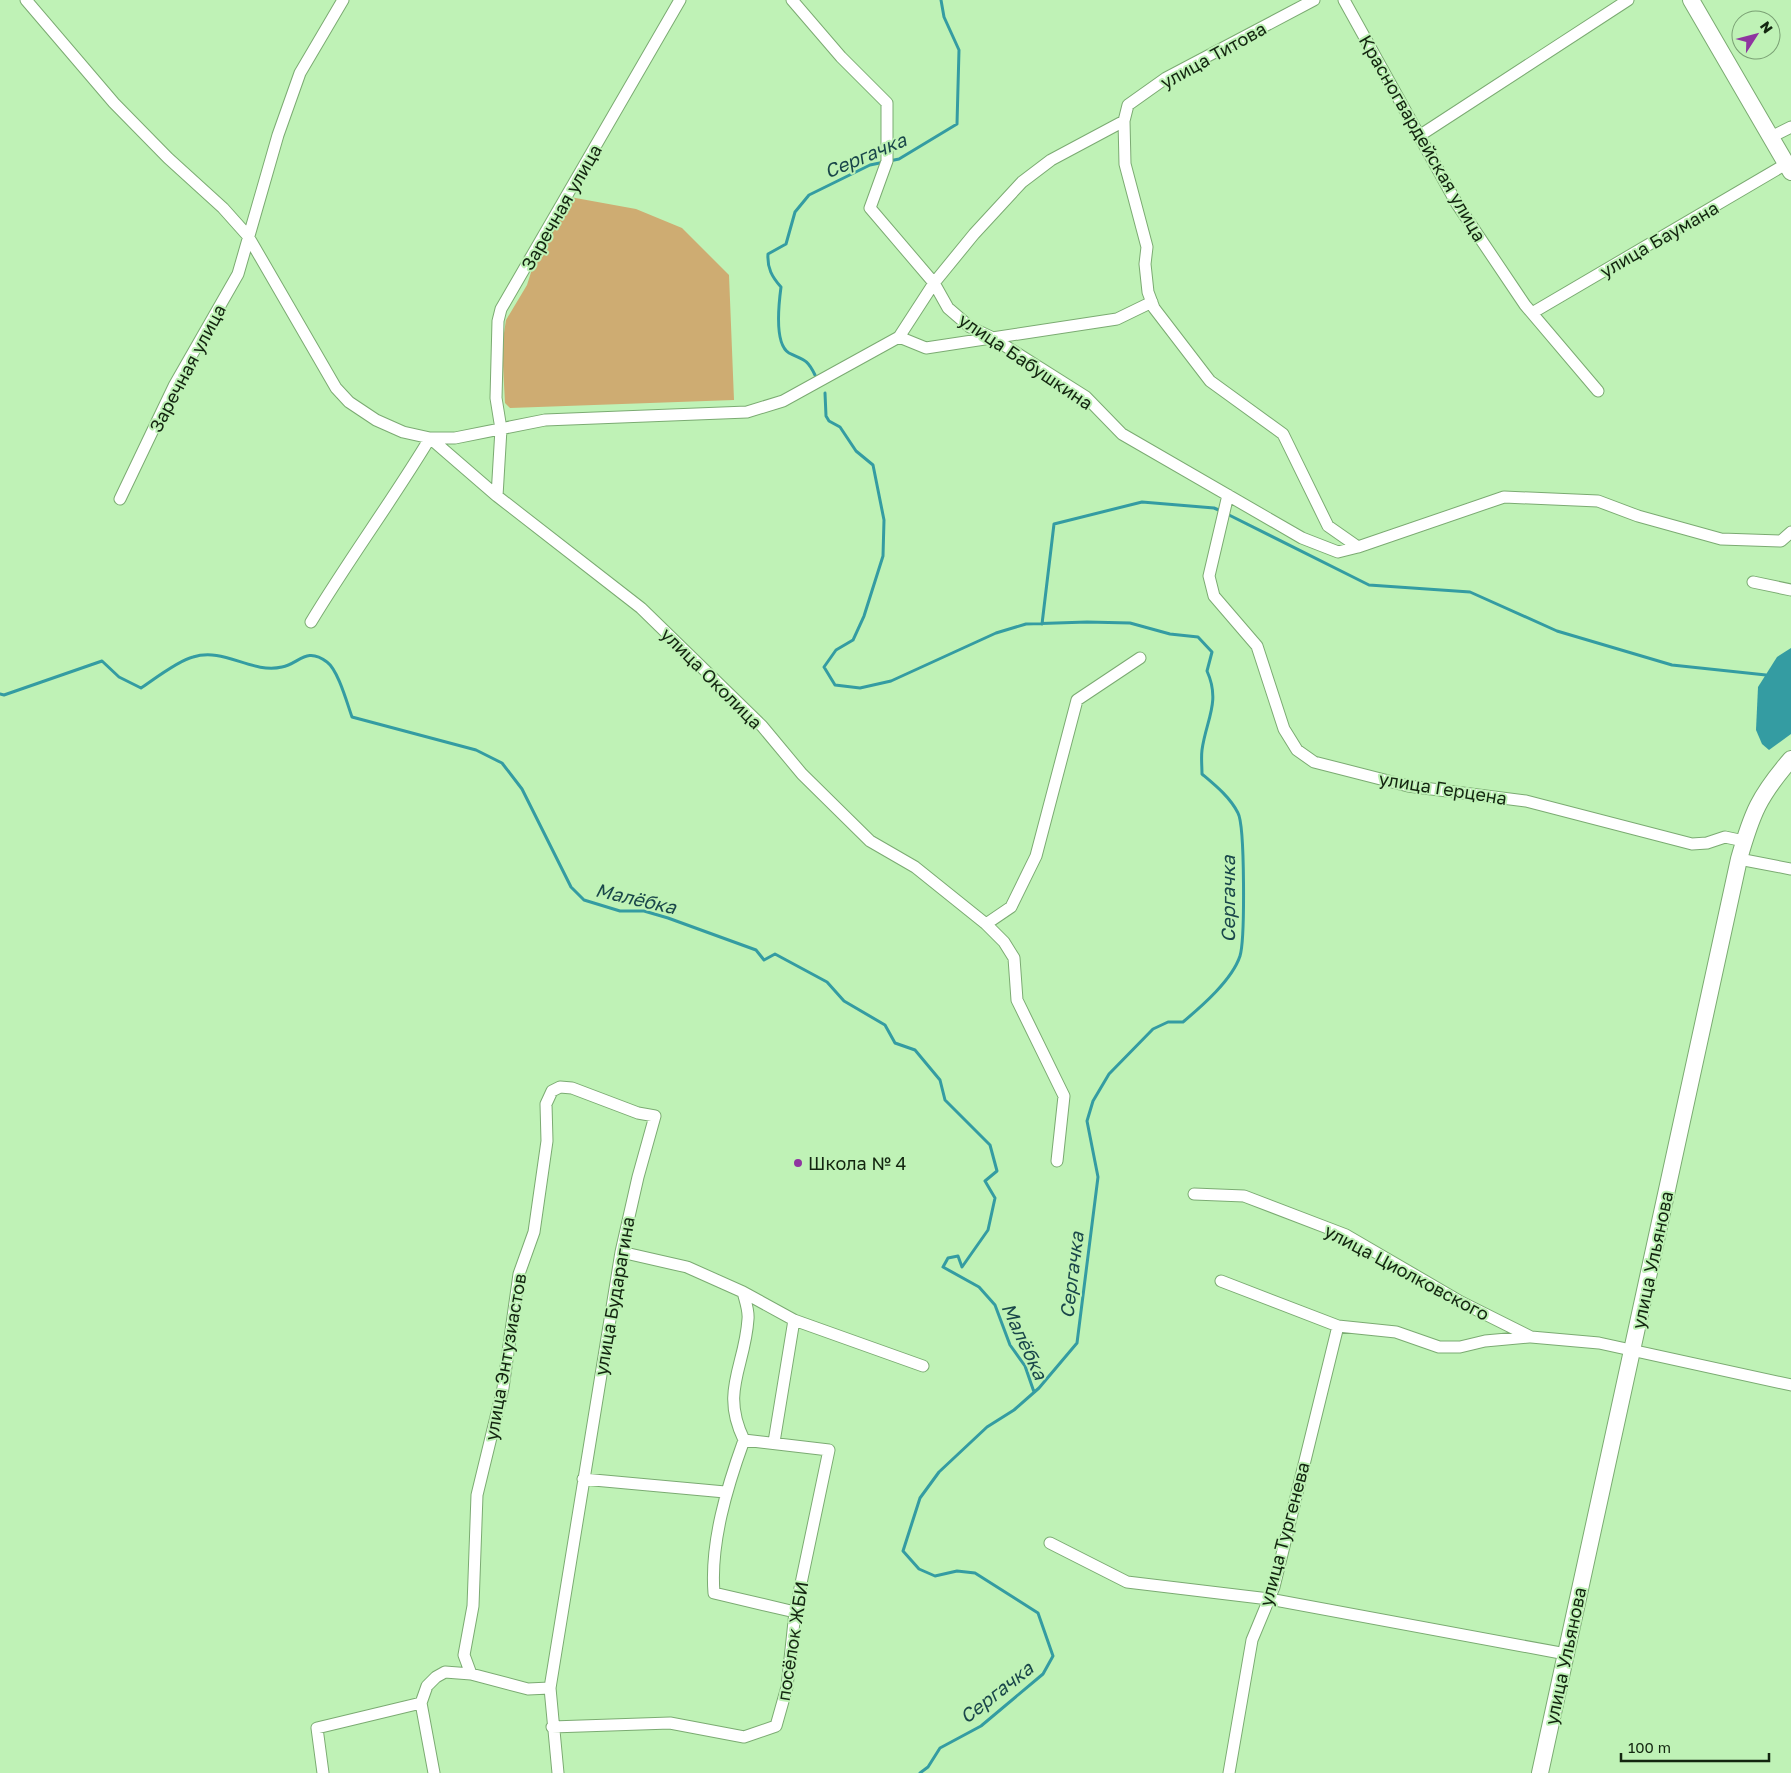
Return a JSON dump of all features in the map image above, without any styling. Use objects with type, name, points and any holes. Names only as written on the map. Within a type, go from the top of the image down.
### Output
[{"type":"main road","points":[[1691,0],[1789,168]]},
{"type":"main road","name":"улица Ульянова","points":[[1540,1773],[1744,841],[1750,819],[1760,798],[1791,759]]},
{"type":"street","points":[[26,0],[114,104],[168,158],[223,208],[248,236],[336,388],[349,402],[376,420],[403,432],[430,438],[455,438],[545,420],[747,412],[783,401],[899,337],[934,283],[974,234],[1022,182],[1052,160],[1124,121],[1125,164],[1147,247],[1145,264],[1148,292],[1152,302],[1210,381],[1283,434],[1328,526],[1358,547]]},
{"type":"street","name":"Заречная улица","points":[[120,499],[174,386],[238,274],[278,135],[300,73],[343,0]]},
{"type":"street","name":"Заречная улица","points":[[497,496],[501,429],[496,398],[498,321],[501,309],[680,0]]},
{"type":"street","name":"улица Бабушкина","points":[[792,0],[842,57],[887,103],[887,161],[870,208],[934,283],[948,308],[970,327],[991,337],[1086,397],[1122,434],[1228,494]]},
{"type":"street","name":"улица Титова","points":[[1124,121],[1128,105],[1166,78],[1314,0]]},
{"type":"street","name":"Красногвардейская улица","points":[[1344,0],[1457,204],[1532,313],[1598,391]]},
{"type":"street","points":[[1419,136],[1628,0]]},
{"type":"street","points":[[1771,137],[1791,126]]},
{"type":"street","name":"улица Баумана","points":[[1532,313],[1789,168]]},
{"type":"street","points":[[899,337],[926,348],[1117,319],[1152,302]]},
{"type":"street","points":[[311,622],[348,560],[395,497],[430,438]]},
{"type":"street","name":"улица Околица","points":[[430,438],[497,496],[641,608],[762,726],[802,774],[870,841],[915,866],[986,924],[1004,942],[1014,958],[1017,1000],[1064,1096],[1057,1161]]},
{"type":"street","points":[[1228,494],[1302,538],[1338,552],[1358,547],[1504,497],[1598,501],[1638,516],[1721,539],[1780,541],[1791,532]]},
{"type":"street","name":"улица Герцена","points":[[1228,494],[1209,576],[1214,596],[1257,646],[1284,729],[1297,750],[1314,762],[1408,786],[1526,801],[1692,844],[1707,843],[1726,838],[1744,841]]},
{"type":"street","points":[[1754,582],[1791,590]]},
{"type":"street","points":[[986,924],[1011,907],[1036,856],[1077,700],[1140,658]]},
{"type":"street","points":[[1740,859],[1791,869]]},
{"type":"street","name":"улица Энтузиастов","points":[[471,1674],[464,1656],[473,1606],[477,1495],[503,1388],[519,1274],[534,1232],[547,1141],[546,1104],[552,1090],[560,1087],[572,1088],[638,1113],[655,1116]]},
{"type":"street","name":"улица Бударагина","points":[[558,1773],[552,1727],[550,1688],[620,1252],[655,1116]]},
{"type":"street","name":"улица Циолковского","points":[[1194,1194],[1244,1196],[1346,1235],[1461,1302],[1531,1337]]},
{"type":"street","points":[[620,1252],[687,1267],[743,1292],[794,1320],[922,1366]]},
{"type":"street","name":"улица Циолковского","points":[[1221,1280],[1338,1326],[1396,1332],[1439,1347],[1460,1347],[1485,1341],[1531,1337],[1599,1342],[1791,1386]]},
{"type":"street","points":[[743,1292],[749,1318],[733,1391],[734,1421],[744,1440],[726,1492],[712,1575],[714,1593],[795,1612]]},
{"type":"street","points":[[744,1440],[774,1442],[794,1320]]},
{"type":"street","name":"улица Тургенева","points":[[1229,1773],[1252,1640],[1274,1586],[1338,1326]]},
{"type":"street","name":"посёлок ЖБИ","points":[[552,1727],[670,1722],[744,1737],[776,1726],[787,1688],[795,1612],[829,1450],[774,1442]]},
{"type":"street","points":[[583,1479],[726,1492]]},
{"type":"street","points":[[1050,1543],[1127,1582],[1268,1599],[1566,1654]]},
{"type":"street","points":[[434,1773],[421,1703],[427,1686],[436,1676],[445,1672],[471,1674],[528,1689],[550,1688]]},
{"type":"street","points":[[323,1773],[318,1728],[421,1703]]},
{"type":"shaded area","points":[[570,197],[636,209],[682,228],[729,275],[734,400],[510,408],[505,403],[502,346],[506,320],[527,285],[534,263]]},
{"type":"water","points":[[1791,648],[1791,734],[1769,750],[1762,744],[1756,730],[1758,687],[1777,657]]},
{"type":"waterway","name":"Сергачка","points":[[815,375],[807,362],[789,353],[781,341],[779,332],[781,287],[771,272],[768,264],[768,254],[786,244],[795,212],[809,195],[870,165],[899,159],[957,124],[959,50],[944,17],[941,0]]},
{"type":"waterway","name":"Сергачка","points":[[825,393],[826,416],[829,421],[840,427],[856,451],[873,465],[884,520],[883,556],[864,616],[853,640],[836,650],[824,667],[835,685],[860,688],[891,681],[996,633],[1026,624],[1130,623],[1170,634],[1198,637],[1212,652],[1207,671],[1213,692],[1213,702],[1202,750],[1202,774],[1235,807],[1240,822],[1242,839],[1244,883],[1243,929],[1242,946],[1236,965],[1216,992],[1183,1022],[1168,1022],[1153,1029],[1109,1074],[1093,1101],[1087,1121],[1098,1177],[1077,1343],[1039,1388],[1014,1410],[987,1427],[939,1472],[920,1498],[903,1551],[919,1569],[935,1576],[957,1571],[975,1573],[1038,1613],[1053,1656],[1043,1674],[981,1726],[940,1748],[928,1767],[920,1773]]},
{"type":"waterway","points":[[1042,624],[1054,524],[1142,502],[1214,508],[1221,511]]},
{"type":"waterway","points":[[1227,514],[1369,585],[1470,592],[1557,631],[1672,665],[1766,675]]},
{"type":"waterway","name":"Малёбка","points":[[0,694],[4,695],[102,661],[119,677],[141,688],[181,662],[204,655],[216,655],[259,667],[271,668],[288,665],[303,657],[320,657],[335,672],[352,717],[476,750],[502,763],[522,789],[571,887],[584,900],[620,911],[644,911],[668,918],[756,950],[764,960],[775,954],[827,982],[844,1001],[885,1025],[895,1043],[915,1050],[940,1080],[945,1100],[990,1145],[997,1171],[985,1181],[995,1198],[988,1230],[962,1267],[958,1256],[948,1258],[943,1267],[979,1287],[995,1305],[1010,1345],[1025,1366],[1034,1392]]},
{"type":"place","name":"Школа № 4","points":[[798,1163]]}]
